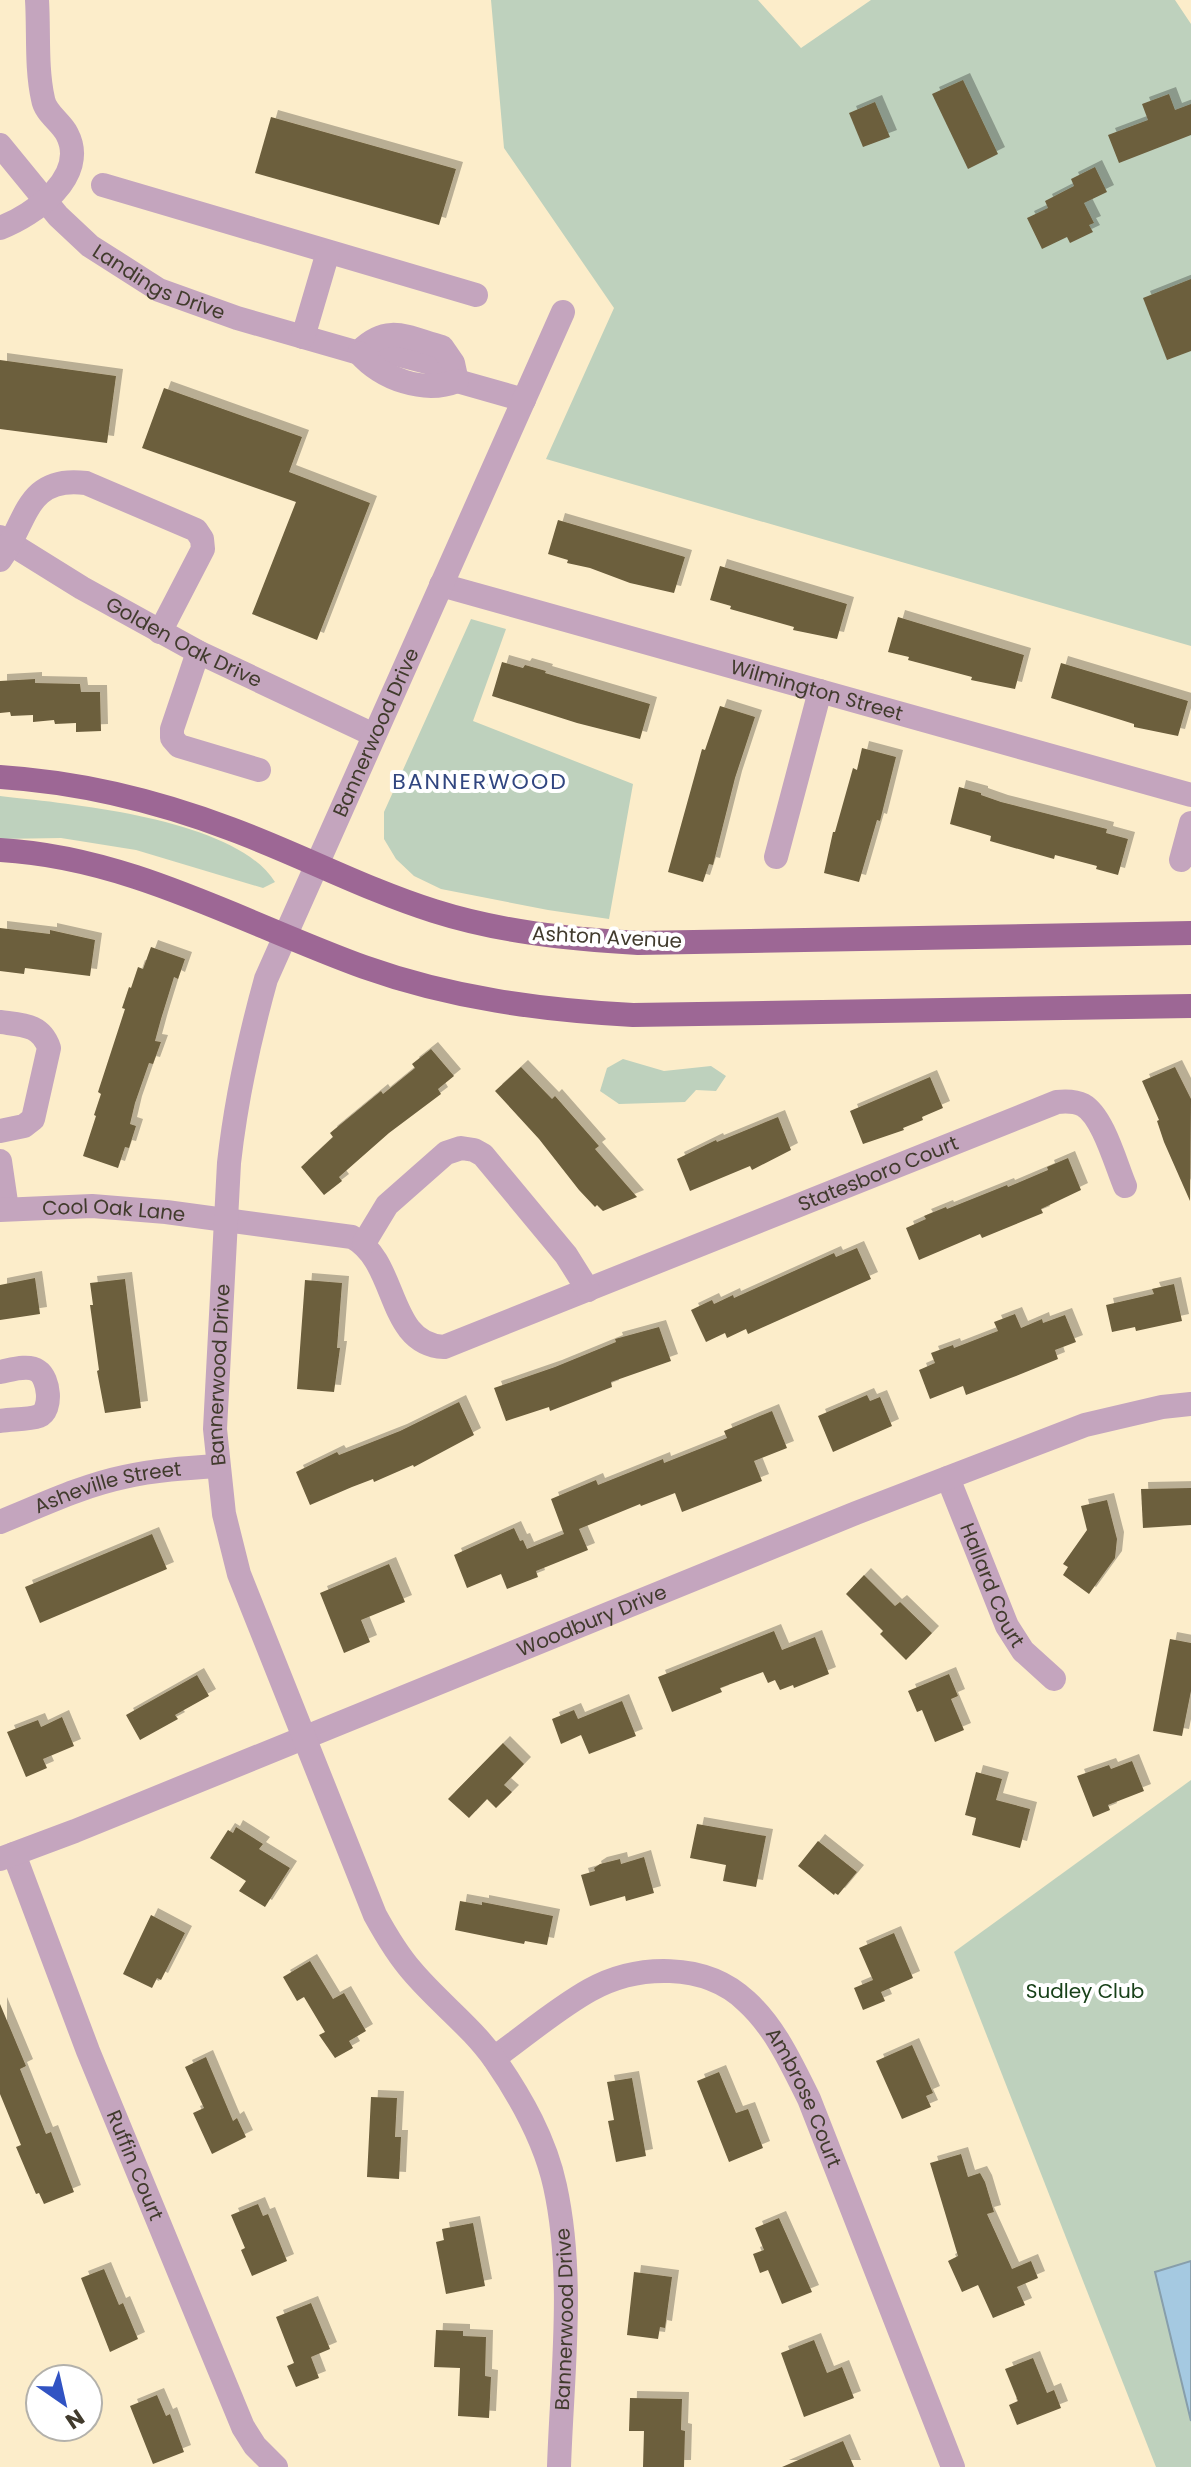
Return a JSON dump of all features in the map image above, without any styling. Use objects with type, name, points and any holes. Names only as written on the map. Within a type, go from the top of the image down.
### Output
[{"type":"main road","name":"Ashton Avenue","points":[[0,777],[73,786],[181,812],[233,829],[367,888],[437,912],[511,930],[574,939],[638,943],[1191,933]]},
{"type":"main road","points":[[0,850],[73,861],[137,877],[199,898],[367,968],[442,990],[564,1012],[633,1015],[1191,1006]]},
{"type":"street","points":[[0,228],[16,222],[46,201],[68,174],[74,149],[66,131],[43,104],[37,0]]},
{"type":"street","name":"Landings Drive","points":[[0,145],[46,201],[90,246],[159,290],[237,318],[359,353],[380,372],[430,387],[457,381],[524,400]]},
{"type":"street","points":[[103,185],[476,295]]},
{"type":"street","points":[[303,337],[328,252]]},
{"type":"street","name":"Bannerwood Drive","points":[[559,2467],[565,2284],[561,2217],[542,2142],[524,2103],[494,2058],[467,2026],[412,1972],[375,1915],[239,1574],[224,1514],[215,1429],[233,1119],[246,1048],[266,979],[563,312]]},
{"type":"street","points":[[359,353],[372,340],[389,333],[442,347],[453,363],[457,381]]},
{"type":"street","points":[[4,547],[33,499],[53,486],[73,481],[86,483],[196,530],[202,539],[203,549],[160,632]]},
{"type":"street","name":"Golden Oak Drive","points":[[4,547],[198,652],[374,735]]},
{"type":"street","name":"Wilmington Street","points":[[441,585],[1191,795]]},
{"type":"street","points":[[198,652],[172,729],[172,738],[179,746],[259,770]]},
{"type":"street","points":[[776,857],[820,691]]},
{"type":"street","points":[[1181,860],[1191,823]]},
{"type":"street","points":[[0,1022],[36,1028],[45,1036],[49,1048],[33,1119],[24,1126],[0,1131]]},
{"type":"street","name":"Statesboro Court","points":[[364,1243],[376,1255],[407,1326],[419,1340],[444,1347],[1057,1102],[1072,1101],[1086,1106],[1096,1117],[1125,1186]]},
{"type":"street","points":[[226,1220],[343,1234],[364,1243],[387,1205],[446,1153],[461,1148],[474,1150],[483,1155],[566,1255],[588,1290]]},
{"type":"street","points":[[0,1161],[4,1210]]},
{"type":"street","name":"Cool Oak Lane","points":[[4,1210],[92,1206],[226,1220]]},
{"type":"street","points":[[0,1372],[30,1367],[39,1371],[45,1379],[47,1402],[41,1415],[0,1421]]},
{"type":"street","name":"Woodbury Drive","points":[[7,1857],[1085,1425],[1162,1407],[1191,1404]]},
{"type":"street","name":"Asheville Street","points":[[0,1522],[76,1491],[122,1477],[169,1469],[217,1466]]},
{"type":"street","name":"Hallard Court","points":[[948,1478],[1007,1626],[1023,1651],[1054,1679]]},
{"type":"street","name":"Ruffin Court","points":[[7,1857],[243,2427],[255,2446],[276,2467]]},
{"type":"street","name":"Ambrose Court","points":[[494,2058],[590,1990],[617,1979],[668,1970],[697,1975],[725,1985],[745,1999],[787,2055],[809,2099],[953,2467]]},
{"type":"green space","points":[[491,0],[758,0],[801,48],[871,0],[1175,0],[1191,24],[1191,646],[546,459],[614,308],[504,148]]},
{"type":"green space","points":[[471,619],[506,629],[473,721],[633,784],[609,919],[441,889],[414,876],[396,859],[384,839],[384,812]]},
{"type":"green space","points":[[0,796],[107,810],[189,829],[225,843],[255,860],[275,882],[263,888],[136,850],[61,838],[0,839]]},
{"type":"green space","points":[[623,1059],[664,1071],[711,1066],[726,1076],[716,1091],[696,1090],[685,1102],[619,1104],[600,1091],[607,1068]]},
{"type":"green space","name":"Sudley Club","points":[[1191,1780],[1191,2467],[1156,2467],[954,1952]]},
{"type":"water","points":[[1191,2261],[1191,2421],[1155,2272]]},
{"type":"building","points":[[963,80],[998,154],[968,169],[932,94]]},
{"type":"building","points":[[1169,94],[1175,110],[1191,104],[1191,135],[1119,163],[1108,135],[1148,120],[1142,104]]},
{"type":"building","points":[[875,102],[890,137],[863,147],[849,113]]},
{"type":"building","points":[[271,117],[456,169],[439,225],[255,173]]},
{"type":"building","points":[[1095,167],[1107,192],[1084,203],[1094,223],[1089,225],[1093,232],[1070,243],[1067,237],[1042,249],[1027,218],[1048,208],[1045,201],[1074,186],[1071,179]]},
{"type":"building","points":[[1191,279],[1191,351],[1167,360],[1143,298]]},
{"type":"building","points":[[0,360],[116,376],[107,443],[0,429]]},
{"type":"building","points":[[164,388],[302,437],[289,472],[370,503],[317,640],[252,614],[296,502],[142,448]]},
{"type":"building","points":[[558,520],[685,557],[674,593],[630,583],[548,554]]},
{"type":"building","points":[[720,566],[847,604],[837,639],[793,630],[794,627],[730,609],[731,606],[710,600]]},
{"type":"building","points":[[898,617],[1024,655],[1015,689],[971,680],[972,677],[888,652]]},
{"type":"building","points":[[502,662],[523,668],[525,665],[650,704],[640,739],[492,696]]},
{"type":"building","points":[[1061,663],[1188,701],[1178,736],[1134,727],[1134,724],[1051,698]]},
{"type":"building","points":[[35,679],[35,683],[80,684],[81,692],[100,692],[101,731],[76,732],[76,723],[55,724],[54,720],[33,722],[33,715],[0,713],[0,681]]},
{"type":"building","points":[[720,706],[755,717],[735,778],[713,865],[709,864],[703,882],[668,872],[702,749],[705,750]]},
{"type":"building","points":[[862,748],[896,757],[880,821],[877,820],[859,882],[824,873],[833,832],[853,768],[857,770]]},
{"type":"building","points":[[959,787],[1001,802],[1107,829],[1106,833],[1128,839],[1118,875],[1096,869],[1097,866],[1055,855],[1054,859],[990,841],[991,836],[950,824]]},
{"type":"building","points":[[0,928],[50,934],[50,930],[95,940],[90,976],[25,968],[24,974],[0,971]]},
{"type":"building","points":[[151,947],[185,959],[178,979],[174,977],[155,1041],[161,1042],[153,1064],[149,1063],[135,1103],[130,1124],[136,1126],[118,1168],[83,1156],[96,1116],[101,1094],[98,1092],[125,1009],[122,1008],[138,967],[143,969]]},
{"type":"building","points":[[431,1049],[454,1076],[438,1089],[441,1094],[389,1133],[339,1177],[342,1181],[324,1195],[301,1167],[333,1137],[330,1133],[415,1068],[412,1064]]},
{"type":"building","points":[[521,1067],[552,1099],[555,1096],[599,1146],[595,1149],[637,1197],[603,1211],[579,1190],[539,1139],[495,1091]]},
{"type":"building","points":[[1175,1067],[1191,1099],[1190,1201],[1142,1081]]},
{"type":"building","points":[[930,1077],[943,1108],[922,1117],[923,1120],[904,1130],[863,1144],[850,1111]]},
{"type":"building","points":[[778,1117],[791,1150],[752,1170],[750,1166],[690,1191],[677,1159],[716,1140]]},
{"type":"building","points":[[1068,1158],[1081,1190],[1041,1209],[1043,1213],[982,1238],[980,1234],[919,1260],[906,1228],[926,1219],[924,1216],[1008,1187]]},
{"type":"building","points":[[857,1248],[871,1279],[748,1334],[746,1329],[727,1338],[725,1333],[706,1342],[691,1310],[712,1300],[714,1304],[733,1295],[734,1298],[834,1253],[836,1257]]},
{"type":"building","points":[[35,1278],[40,1314],[0,1320],[0,1285]]},
{"type":"building","points":[[125,1279],[141,1408],[105,1413],[97,1371],[90,1283]]},
{"type":"building","points":[[305,1280],[342,1283],[337,1348],[340,1348],[334,1392],[297,1389]]},
{"type":"building","points":[[1174,1284],[1182,1321],[1136,1331],[1135,1327],[1112,1332],[1106,1305],[1154,1294],[1152,1289]]},
{"type":"building","points":[[1015,1314],[1021,1328],[1042,1319],[1043,1323],[1065,1315],[1076,1342],[1055,1350],[1058,1359],[1016,1376],[966,1395],[963,1386],[930,1399],[919,1370],[935,1363],[931,1353],[953,1345],[954,1348],[998,1331],[994,1322]]},
{"type":"building","points":[[659,1327],[671,1361],[611,1382],[612,1387],[550,1411],[549,1407],[506,1421],[494,1388],[555,1367],[616,1342],[615,1339]]},
{"type":"building","points":[[867,1395],[870,1401],[880,1397],[892,1426],[833,1452],[818,1416]]},
{"type":"building","points":[[459,1402],[474,1435],[414,1467],[374,1482],[373,1479],[310,1505],[296,1472],[337,1452],[339,1455],[400,1431]]},
{"type":"building","points":[[772,1411],[787,1448],[754,1461],[762,1481],[682,1512],[675,1493],[640,1504],[579,1529],[588,1550],[536,1571],[538,1577],[507,1589],[501,1574],[467,1588],[454,1555],[514,1528],[527,1549],[564,1534],[551,1499],[596,1480],[598,1485],[727,1438],[724,1431]]},
{"type":"building","points":[[1191,1488],[1191,1525],[1143,1528],[1141,1489]]},
{"type":"building","points":[[1107,1500],[1117,1539],[1115,1558],[1089,1594],[1063,1575],[1068,1567],[1063,1564],[1087,1530],[1081,1506]]},
{"type":"building","points":[[152,1534],[167,1569],[40,1623],[25,1587]]},
{"type":"building","points":[[389,1564],[405,1602],[361,1620],[370,1642],[344,1653],[320,1593]]},
{"type":"building","points":[[864,1575],[895,1606],[900,1602],[932,1633],[906,1660],[880,1634],[883,1631],[846,1594]]},
{"type":"building","points":[[774,1631],[782,1650],[815,1637],[829,1674],[794,1688],[793,1685],[780,1690],[775,1680],[768,1683],[763,1672],[720,1688],[722,1692],[672,1712],[658,1677]]},
{"type":"building","points":[[1170,1639],[1191,1643],[1191,1691],[1182,1736],[1153,1731]]},
{"type":"building","points":[[949,1674],[958,1696],[951,1699],[964,1730],[935,1742],[922,1710],[917,1712],[908,1691]]},
{"type":"building","points":[[197,1675],[209,1696],[175,1715],[178,1719],[140,1740],[126,1715]]},
{"type":"building","points":[[622,1701],[636,1736],[589,1754],[581,1735],[561,1744],[552,1719],[574,1710],[578,1719]]},
{"type":"building","points":[[62,1717],[74,1746],[43,1759],[47,1768],[26,1777],[7,1732],[38,1720],[41,1727]]},
{"type":"building","points":[[503,1743],[524,1764],[504,1785],[512,1792],[496,1808],[487,1799],[469,1818],[448,1799]]},
{"type":"building","points":[[1132,1761],[1144,1791],[1108,1805],[1110,1810],[1093,1817],[1077,1776]]},
{"type":"building","points":[[976,1772],[1002,1779],[996,1800],[1030,1809],[1020,1848],[972,1835],[976,1818],[965,1815]]},
{"type":"building","points":[[697,1824],[766,1836],[756,1887],[723,1881],[726,1865],[690,1858]]},
{"type":"building","points":[[236,1827],[263,1844],[259,1849],[290,1868],[265,1907],[239,1891],[246,1881],[210,1858],[228,1830],[233,1833]]},
{"type":"building","points":[[818,1841],[857,1872],[838,1895],[798,1866]]},
{"type":"building","points":[[644,1857],[654,1893],[626,1901],[625,1896],[590,1906],[581,1875],[595,1871],[594,1868],[600,1864],[620,1859],[621,1864]]},
{"type":"building","points":[[460,1901],[482,1905],[482,1902],[553,1916],[547,1945],[525,1941],[524,1944],[455,1930]]},
{"type":"building","points":[[151,1915],[185,1933],[161,1980],[157,1978],[152,1988],[123,1974]]},
{"type":"building","points":[[894,1933],[913,1978],[881,1992],[885,2001],[863,2010],[854,1988],[873,1980],[859,1948]]},
{"type":"building","points":[[310,1961],[333,1999],[344,1993],[366,2031],[349,2041],[353,2048],[335,2058],[319,2035],[325,2032],[304,1997],[297,2001],[283,1977]]},
{"type":"building","points":[[0,2004],[26,2066],[20,2069],[46,2134],[51,2132],[74,2192],[44,2204],[39,2193],[36,2194],[16,2147],[21,2145],[0,2094]]},
{"type":"building","points":[[912,2045],[933,2093],[926,2096],[931,2107],[902,2119],[876,2061]]},
{"type":"building","points":[[206,2057],[233,2121],[237,2118],[246,2137],[212,2154],[193,2113],[204,2108],[185,2067]]},
{"type":"building","points":[[719,2072],[736,2113],[748,2109],[763,2148],[729,2162],[697,2081]]},
{"type":"building","points":[[632,2078],[646,2156],[616,2162],[608,2121],[614,2120],[607,2082]]},
{"type":"building","points":[[371,2097],[397,2098],[395,2137],[401,2137],[399,2179],[367,2177]]},
{"type":"building","points":[[961,2154],[968,2177],[980,2173],[985,2182],[994,2212],[987,2214],[1012,2269],[1031,2261],[1038,2278],[1017,2287],[1025,2305],[993,2318],[978,2285],[962,2292],[948,2261],[958,2256],[930,2163]]},
{"type":"building","points":[[258,2204],[263,2216],[268,2214],[287,2261],[252,2276],[241,2250],[245,2248],[231,2215]]},
{"type":"building","points":[[779,2218],[812,2292],[782,2304],[768,2270],[760,2273],[753,2254],[764,2250],[755,2228]]},
{"type":"building","points":[[473,2223],[485,2286],[446,2294],[436,2242],[444,2240],[442,2229]]},
{"type":"building","points":[[104,2269],[138,2339],[110,2352],[81,2278]]},
{"type":"building","points":[[634,2272],[672,2277],[665,2328],[660,2327],[658,2339],[627,2335]]},
{"type":"building","points":[[311,2303],[330,2349],[311,2357],[319,2378],[296,2387],[287,2366],[294,2363],[276,2317]]},
{"type":"building","points":[[436,2330],[463,2331],[463,2336],[486,2337],[485,2376],[491,2377],[489,2418],[458,2416],[460,2368],[434,2367]]},
{"type":"building","points":[[814,2340],[827,2373],[842,2367],[854,2398],[804,2417],[781,2353]]},
{"type":"building","points":[[1033,2358],[1047,2393],[1054,2390],[1061,2408],[1017,2425],[1009,2405],[1018,2401],[1005,2369]]},
{"type":"building","points":[[157,2395],[166,2416],[170,2414],[184,2452],[153,2464],[130,2406]]},
{"type":"building","points":[[630,2398],[682,2399],[684,2467],[643,2467],[644,2431],[629,2431]]},
{"type":"building","points":[[843,2441],[854,2467],[782,2467]]},
{"type":"district","name":"BANNERWOOD","points":[[480,781]]}]
